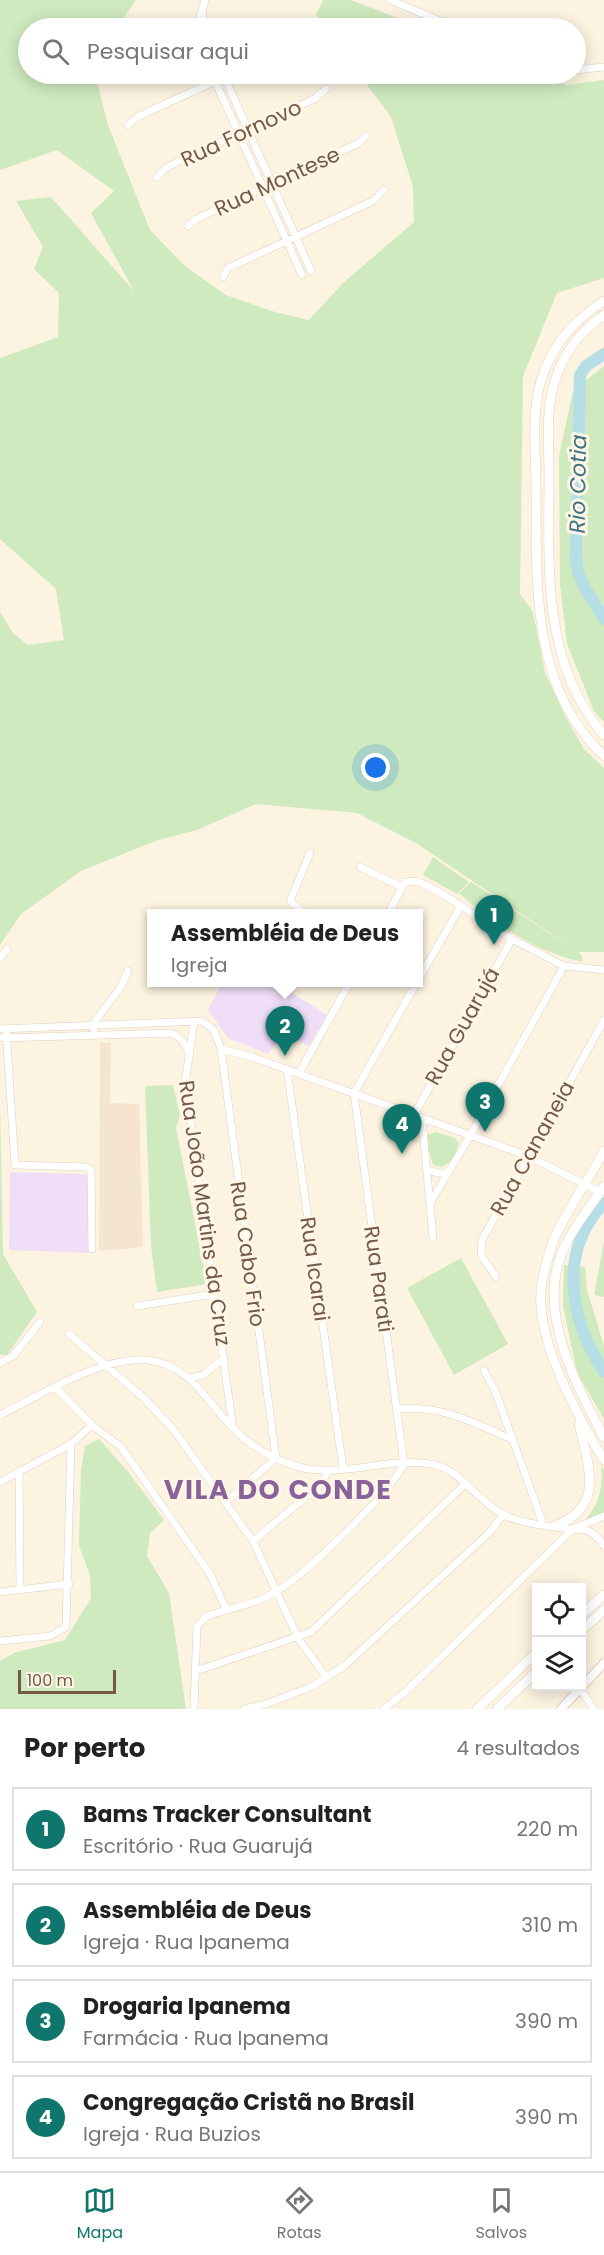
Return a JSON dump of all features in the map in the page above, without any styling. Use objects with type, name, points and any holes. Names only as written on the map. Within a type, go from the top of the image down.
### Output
[{"type":"main road","points":[[604,301],[572,324],[560,340],[543,373],[536,413],[537,589],[544,646],[566,703],[580,727],[604,756]]},
{"type":"main road","points":[[604,315],[582,333],[568,350],[555,378],[550,417],[549,544],[550,587],[558,644],[576,694],[604,735]]},
{"type":"main road","points":[[554,1526],[584,1515],[595,1495],[591,1461],[548,1337],[541,1291],[554,1240],[604,1150]]},
{"type":"main road","points":[[602,1189],[575,1227],[562,1252],[557,1267],[555,1296],[558,1324],[574,1376],[604,1437]]},
{"type":"main road","points":[[577,1416],[604,1460]]},
{"type":"main road","points":[[586,1611],[604,1595]]},
{"type":"main road","points":[[586,1626],[604,1610]]},
{"type":"main road","points":[[477,1709],[532,1658]]},
{"type":"main road","points":[[498,1709],[532,1677]]},
{"type":"street","points":[[200,18],[205,0]]},
{"type":"street","points":[[390,0],[433,18]]},
{"type":"street","points":[[202,8],[204,18]]},
{"type":"street","points":[[586,69],[604,67]]},
{"type":"street","points":[[128,125],[139,116],[208,84]]},
{"type":"street","points":[[216,84],[303,275]]},
{"type":"street","points":[[230,84],[248,131],[311,271]]},
{"type":"street","name":"Rua Fornovo","points":[[157,177],[167,167],[248,131],[314,99],[326,90]]},
{"type":"street","name":"Rua Montese","points":[[188,226],[196,219],[359,143],[366,136]]},
{"type":"street","points":[[223,277],[228,268],[373,201],[384,190]]},
{"type":"street","points":[[297,909],[294,907],[290,897],[310,854]]},
{"type":"street","points":[[360,867],[402,887]]},
{"type":"street","points":[[391,909],[405,882],[412,880],[441,893],[512,939],[564,966],[604,970]]},
{"type":"street","points":[[423,972],[461,906]]},
{"type":"street","name":"Rua Guarujá","points":[[414,1115],[512,939]]},
{"type":"street","points":[[0,958],[7,949]]},
{"type":"street","points":[[430,1203],[470,1136],[564,966]]},
{"type":"street","points":[[94,1034],[94,1026],[121,987],[128,971]]},
{"type":"street","points":[[299,1073],[347,987]]},
{"type":"street","points":[[354,1093],[415,987]]},
{"type":"street","name":"Rua Cananeia","points":[[496,1277],[481,1255],[480,1247],[604,1020]]},
{"type":"street","points":[[92,1249],[91,1170],[86,1167],[15,1165],[3,1029],[198,1021],[214,1030],[220,1049],[299,1073],[528,1156],[586,1184],[602,1189]]},
{"type":"street","name":"Rua João Martins da Cruz","points":[[198,1021],[192,1031],[188,1050],[185,1084],[233,1428]]},
{"type":"street","points":[[3,1038],[171,1033],[182,1040],[188,1050]]},
{"type":"street","name":"Rua Cabo Frio","points":[[220,1049],[276,1458]]},
{"type":"street","name":"Rua Icarai","points":[[287,1069],[343,1469]]},
{"type":"street","name":"Rua Parati","points":[[354,1093],[404,1464]]},
{"type":"street","points":[[422,1119],[433,1238]]},
{"type":"street","points":[[427,1170],[448,1173]]},
{"type":"street","points":[[137,1306],[214,1294]]},
{"type":"street","points":[[0,1363],[13,1356],[40,1322]]},
{"type":"street","points":[[69,1334],[144,1398],[173,1429],[227,1501],[253,1541],[298,1638],[326,1677]]},
{"type":"street","name":"Rua João Martins da Cruz","points":[[190,1378],[203,1375],[224,1358]]},
{"type":"street","points":[[0,1415],[104,1364],[124,1359],[150,1360],[178,1370],[190,1378],[243,1438],[276,1458],[303,1468],[329,1470],[404,1464],[439,1466],[452,1472],[503,1515],[554,1526],[584,1529],[595,1534],[604,1546]]},
{"type":"street","points":[[484,1370],[496,1393],[543,1524]]},
{"type":"street","points":[[56,1388],[92,1425],[121,1447],[210,1574],[226,1609]]},
{"type":"street","points":[[397,1409],[418,1407],[439,1410],[457,1415],[511,1439]]},
{"type":"street","points":[[0,1482],[71,1444],[92,1425]]},
{"type":"street","points":[[0,1641],[50,1636],[62,1632],[68,1622],[71,1444]]},
{"type":"street","points":[[227,1501],[276,1458]]},
{"type":"street","points":[[194,1709],[197,1626],[207,1616],[278,1591],[344,1532],[384,1492],[404,1464]]},
{"type":"street","points":[[253,1541],[318,1487],[329,1470]]},
{"type":"street","points":[[19,1473],[20,1589]]},
{"type":"street","points":[[196,1671],[311,1632],[465,1484]]},
{"type":"street","points":[[244,1709],[311,1687],[344,1666],[489,1533],[503,1515]]},
{"type":"street","points":[[384,1709],[412,1685],[573,1529],[604,1516]]},
{"type":"street","points":[[0,1592],[69,1584]]},
{"type":"street","points":[[586,1682],[604,1663]]},
{"type":"street","points":[[561,1709],[578,1691]]},
{"type":"street","points":[[581,1691],[594,1709]]},
{"type":"shaded area","points":[[220,987],[283,987],[327,1015],[309,1046],[285,1034],[268,1054],[228,1038],[208,1010]]},
{"type":"shaded area","points":[[100,1043],[111,1043],[110,1103],[139,1104],[143,1247],[99,1251]]},
{"type":"shaded area","points":[[10,1172],[85,1174],[88,1179],[89,1253],[9,1250]]},
{"type":"green space","points":[[0,0],[136,0],[124,18],[18,18],[18,84],[98,84],[108,125],[150,230],[186,267],[226,295],[278,313],[309,320],[343,283],[414,222],[413,187],[391,117],[366,84],[566,85],[604,80],[604,278],[557,293],[523,376],[520,594],[533,612],[545,673],[567,720],[584,749],[604,768],[604,952],[578,952],[416,843],[357,813],[256,804],[197,830],[158,840],[81,871],[21,914],[0,945],[0,612],[13,633],[28,645],[64,640],[56,589],[0,539],[0,358],[58,337],[59,293],[34,269],[43,247],[16,201],[51,197],[134,291],[91,213],[114,191],[57,150],[0,170]]},
{"type":"green space","points":[[323,0],[351,0],[397,18],[318,18],[316,15]]},
{"type":"green space","points":[[604,366],[604,722],[594,711],[567,644],[560,584],[559,456],[573,391]]},
{"type":"green space","points":[[433,857],[469,882],[457,894],[423,875]]},
{"type":"green space","points":[[471,882],[581,954],[583,962],[533,945],[501,926],[459,893]]},
{"type":"green space","points":[[173,1085],[180,1115],[176,1128],[207,1284],[157,1292],[151,1246],[145,1086]]},
{"type":"green space","points":[[0,1106],[3,1254],[37,1312],[7,1355],[0,1355]]},
{"type":"green space","points":[[436,1132],[455,1138],[459,1143],[453,1160],[442,1167],[433,1165],[426,1139],[427,1135]]},
{"type":"green space","points":[[604,1241],[604,1297],[594,1295]]},
{"type":"green space","points":[[461,1258],[508,1344],[454,1375],[407,1288]]},
{"type":"green space","points":[[564,1265],[585,1267],[587,1290],[604,1346],[604,1419],[577,1373],[563,1306]]},
{"type":"green space","points":[[99,1439],[129,1473],[164,1520],[150,1533],[147,1556],[169,1593],[186,1709],[0,1709],[0,1661],[14,1653],[65,1640],[91,1598],[90,1575],[79,1546],[81,1471],[85,1446]]},
{"type":"green space","points":[[601,1464],[604,1470],[604,1512],[585,1520],[599,1494]]},
{"type":"waterway","name":"Rio Cotia","points":[[604,354],[586,366],[580,375],[576,556],[582,582],[604,619]]},
{"type":"waterway","name":"Rio Cotia","points":[[604,1203],[589,1222],[579,1243],[574,1264],[577,1309],[583,1331],[604,1372]]},
{"type":"place","name":"Bams Tracker Consultant","points":[[494,945]]},
{"type":"place","name":"Assembléia de Deus","points":[[285,1056]]},
{"type":"place","name":"Drogaria Ipanema","points":[[485,1132]]},
{"type":"place","name":"Congregação Cristã no Brasil","points":[[402,1154]]},
{"type":"district","name":"VILA DO CONDE","points":[[278,1489]]}]
